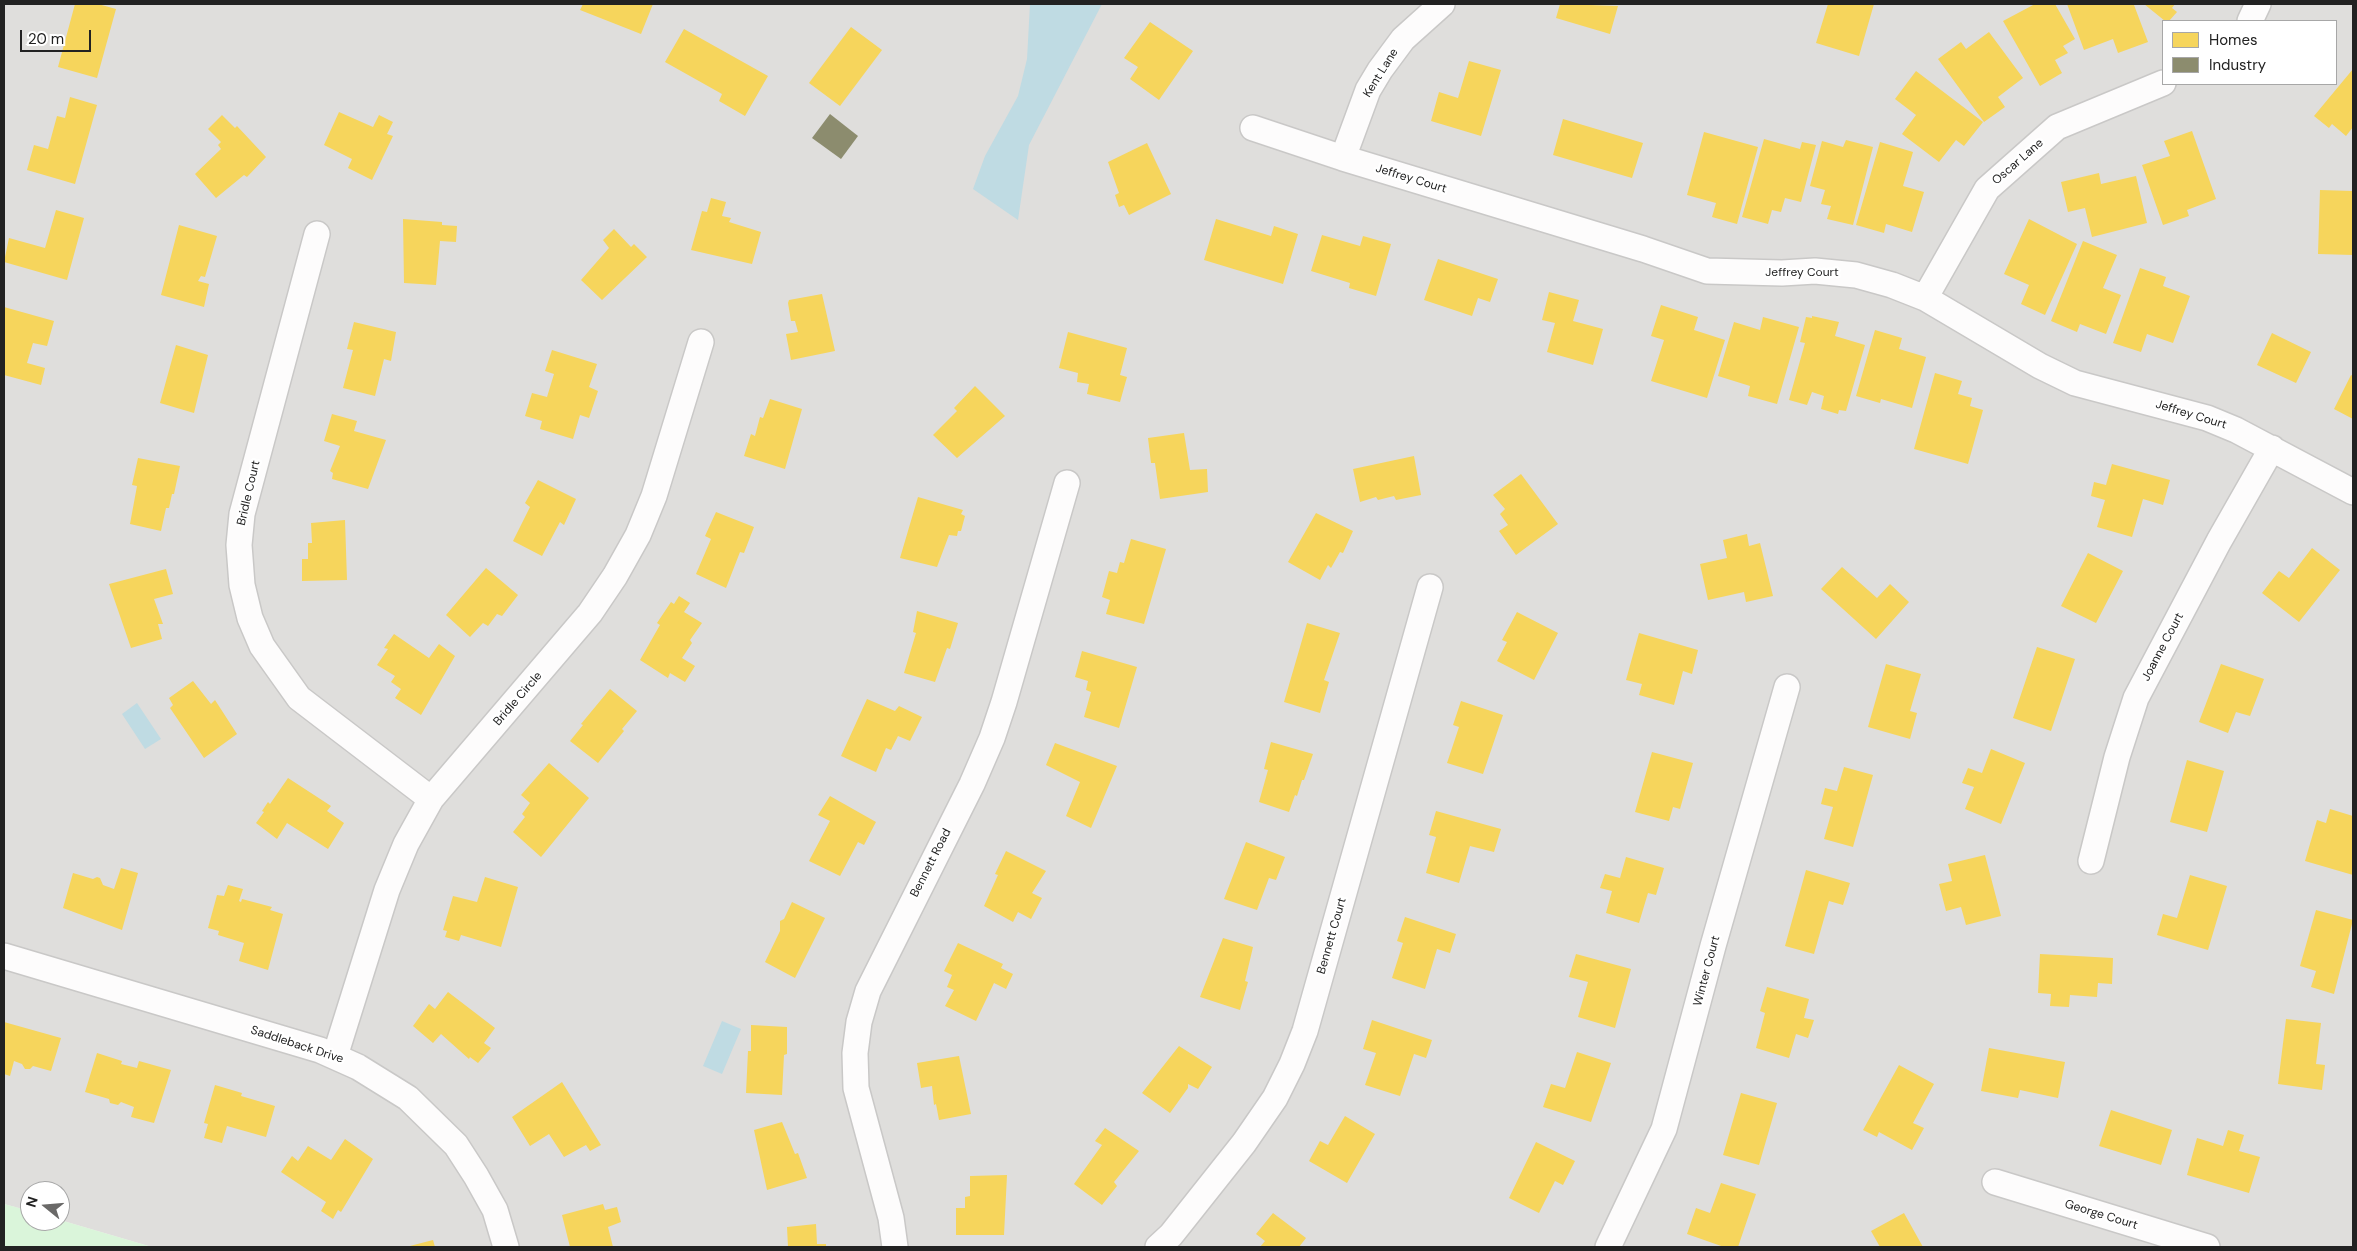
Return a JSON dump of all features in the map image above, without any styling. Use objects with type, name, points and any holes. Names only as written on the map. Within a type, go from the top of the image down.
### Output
[{"type":"street","name":"Kent Lane","points":[[1343,158],[1365,98],[1380,70],[1404,39],[1442,4]]},
{"type":"street","points":[[2250,20],[2258,4]]},
{"type":"street","name":"Oscar Lane","points":[[1925,298],[1987,189],[2057,128],[2162,83]]},
{"type":"street","name":"Jeffrey Court","points":[[1253,128],[1343,158],[1643,249],[1707,271],[1782,273],[1814,271],[1856,275],[1925,298],[2040,366],[2075,384],[2207,418],[2272,448],[2353,492]]},
{"type":"street","name":"Bridle Court","points":[[317,234],[242,514],[239,545],[242,585],[250,618],[262,646],[299,698],[431,799]]},
{"type":"street","name":"Bridle Circle","points":[[335,1056],[392,877],[406,844],[431,799],[590,613],[615,576],[638,535],[654,496],[701,342]]},
{"type":"street","name":"Joanne Court","points":[[2091,861],[2117,757],[2136,698],[2219,541],[2272,448]]},
{"type":"street","name":"Bennett Road","points":[[895,1247],[891,1218],[856,1088],[855,1053],[859,1022],[875,975],[972,784],[992,738],[1067,483]]},
{"type":"street","name":"Bennett Court","points":[[1158,1247],[1171,1235],[1244,1143],[1275,1098],[1292,1064],[1305,1030],[1430,587]]},
{"type":"street","name":"Winter Court","points":[[1608,1247],[1664,1129],[1713,946],[1787,687]]},
{"type":"street","name":"Saddleback Drive","points":[[4,956],[335,1056],[358,1067],[408,1098],[456,1145],[476,1176],[494,1210],[506,1247]]},
{"type":"street","name":"George Court","points":[[1995,1182],[2207,1247]]},
{"type":"shaded area","points":[[4,4],[2353,4],[2353,1247],[152,1247],[70,1223],[70,1181],[20,1181],[20,1208],[4,1204]]},
{"type":"green space","points":[[4,1204],[20,1208],[20,1231],[70,1231],[70,1223],[152,1247],[4,1247]]},
{"type":"water","points":[[1030,4],[1102,4],[1029,145],[1018,220],[973,189],[985,156],[1018,96],[1027,59]]},
{"type":"water","points":[[137,703],[161,739],[145,749],[122,714]]},
{"type":"water","points":[[722,1021],[741,1029],[722,1074],[703,1066]]},
{"type":"building: Homes","points":[[75,4],[98,4],[116,9],[97,78],[58,67]]},
{"type":"building: Homes","points":[[583,4],[653,4],[641,34],[580,10]]},
{"type":"building: Homes","points":[[1560,4],[1618,6],[1610,34],[1556,18]]},
{"type":"building: Homes","points":[[1828,4],[1874,4],[1859,56],[1816,43]]},
{"type":"building: Homes","points":[[2035,4],[2055,4],[2075,39],[2063,46],[2068,53],[2055,60],[2062,73],[2040,86],[2003,21]]},
{"type":"building: Homes","points":[[2067,4],[2134,5],[2148,42],[2118,53],[2113,39],[2084,50]]},
{"type":"building: Homes","points":[[2144,4],[2175,4],[2172,8],[2177,12],[2170,20],[2164,20]]},
{"type":"building: Homes","points":[[1150,22],[1193,51],[1159,100],[1130,79],[1138,67],[1124,58]]},
{"type":"building: Homes","points":[[851,27],[882,50],[840,106],[809,83]]},
{"type":"building: Homes","points":[[684,29],[768,76],[745,116],[719,101],[722,94],[665,62]]},
{"type":"building: Homes","points":[[1989,32],[2023,78],[1998,97],[2005,107],[1984,122],[1938,59],[1961,42],[1966,49]]},
{"type":"building: Homes","points":[[1469,61],[1501,70],[1481,136],[1431,121],[1439,92],[1458,98]]},
{"type":"building: Homes","points":[[2353,69],[2353,127],[2346,136],[2332,124],[2329,128],[2314,116]]},
{"type":"building: Homes","points":[[1916,71],[1983,122],[1964,146],[1956,140],[1939,162],[1902,134],[1916,115],[1895,99]]},
{"type":"building: Homes","points":[[70,97],[97,105],[75,184],[27,170],[34,145],[48,149],[57,116],[65,118]]},
{"type":"building: Homes","points":[[339,112],[373,127],[379,115],[393,122],[387,134],[393,136],[372,180],[348,168],[352,159],[324,145]]},
{"type":"building: Homes","points":[[222,115],[235,128],[237,126],[266,157],[247,177],[244,175],[216,198],[195,174],[221,149],[218,145],[221,142],[208,129]]},
{"type":"building: Homes","points":[[1563,119],[1643,143],[1632,178],[1553,155]]},
{"type":"building: Homes","points":[[2192,131],[2216,199],[2187,210],[2189,216],[2163,225],[2142,165],[2170,156],[2164,141]]},
{"type":"building: Homes","points":[[1704,132],[1758,147],[1737,224],[1712,217],[1716,203],[1687,195]]},
{"type":"building: Homes","points":[[1764,139],[1800,149],[1802,142],[1816,145],[1801,202],[1785,198],[1781,212],[1772,210],[1768,224],[1742,217]]},
{"type":"building: Homes","points":[[1846,140],[1873,147],[1853,225],[1827,219],[1831,206],[1821,204],[1825,190],[1810,186],[1822,141],[1843,147]]},
{"type":"building: Homes","points":[[1880,142],[1913,152],[1903,186],[1924,192],[1912,232],[1886,224],[1884,233],[1856,225]]},
{"type":"building: Homes","points":[[1147,143],[1171,194],[1129,215],[1124,205],[1119,207],[1115,195],[1119,193],[1108,162]]},
{"type":"building: Homes","points":[[2099,173],[2101,184],[2136,176],[2147,223],[2092,237],[2085,208],[2068,212],[2061,182]]},
{"type":"building: Homes","points":[[2320,190],[2353,191],[2353,255],[2318,254]]},
{"type":"building: Homes","points":[[711,198],[726,202],[722,216],[731,218],[729,222],[761,232],[752,264],[691,250],[702,211],[707,212]]},
{"type":"building: Homes","points":[[56,210],[84,218],[67,280],[4,262],[9,238],[45,248]]},
{"type":"building: Homes","points":[[403,219],[442,222],[442,225],[457,226],[456,242],[440,241],[436,285],[404,283]]},
{"type":"building: Homes","points":[[1216,219],[1271,236],[1274,226],[1298,234],[1283,284],[1204,260]]},
{"type":"building: Homes","points":[[2029,219],[2077,244],[2045,315],[2021,304],[2029,285],[2004,274]]},
{"type":"building: Homes","points":[[179,225],[217,236],[205,277],[201,276],[198,281],[209,284],[204,307],[161,295]]},
{"type":"building: Homes","points":[[614,229],[631,247],[634,244],[647,257],[602,300],[581,280],[609,248],[603,240]]},
{"type":"building: Homes","points":[[1322,235],[1360,246],[1363,236],[1391,244],[1376,296],[1349,288],[1350,283],[1311,271]]},
{"type":"building: Homes","points":[[2083,241],[2117,255],[2103,288],[2121,295],[2106,334],[2080,324],[2077,332],[2051,321]]},
{"type":"building: Homes","points":[[1438,259],[1498,279],[1490,302],[1478,298],[1472,316],[1424,300]]},
{"type":"building: Homes","points":[[2140,268],[2166,277],[2163,286],[2190,296],[2173,343],[2147,334],[2141,352],[2113,343]]},
{"type":"building: Homes","points":[[1549,292],[1579,300],[1573,321],[1603,329],[1593,365],[1547,352],[1555,323],[1542,320]]},
{"type":"building: Homes","points":[[822,294],[835,351],[791,360],[786,334],[798,332],[795,321],[791,321],[789,300]]},
{"type":"building: Homes","points":[[1661,305],[1698,317],[1694,330],[1725,340],[1707,398],[1651,381],[1664,340],[1651,336]]},
{"type":"building: Homes","points":[[4,307],[54,321],[47,346],[33,343],[27,363],[45,368],[41,385],[4,375]]},
{"type":"building: Homes","points":[[1812,316],[1839,322],[1835,336],[1865,345],[1846,411],[1839,410],[1838,414],[1821,409],[1824,396],[1812,392],[1807,405],[1789,400],[1805,343],[1800,342],[1806,317],[1812,318]]},
{"type":"building: Homes","points":[[1763,317],[1799,327],[1777,404],[1748,396],[1750,386],[1718,376],[1734,322],[1760,330]]},
{"type":"building: Homes","points":[[354,322],[396,332],[391,361],[384,359],[375,396],[343,388],[353,350],[347,349]]},
{"type":"building: Homes","points":[[1875,330],[1902,338],[1899,349],[1926,357],[1912,408],[1881,399],[1880,403],[1856,396]]},
{"type":"building: Homes","points":[[1068,332],[1127,348],[1120,375],[1127,377],[1120,402],[1087,394],[1089,384],[1077,382],[1078,373],[1059,368]]},
{"type":"building: Homes","points":[[2272,333],[2311,352],[2296,383],[2257,365]]},
{"type":"building: Homes","points":[[176,345],[208,355],[194,413],[160,403]]},
{"type":"building: Homes","points":[[552,350],[597,364],[589,387],[598,391],[589,418],[580,415],[573,439],[540,429],[542,421],[525,416],[532,393],[547,397],[554,374],[545,371]]},
{"type":"building: Homes","points":[[1935,373],[1962,381],[1958,394],[1972,398],[1970,406],[1983,410],[1968,464],[1914,449]]},
{"type":"building: Homes","points":[[2351,375],[2353,376],[2353,419],[2334,409]]},
{"type":"building: Homes","points":[[975,386],[1005,416],[957,458],[933,435],[957,411],[954,408]]},
{"type":"building: Homes","points":[[770,399],[802,409],[785,469],[744,456],[751,434],[755,436],[760,417],[763,418]]},
{"type":"building: Homes","points":[[332,414],[357,421],[354,431],[386,440],[368,489],[332,479],[333,473],[330,471],[340,446],[324,441]]},
{"type":"building: Homes","points":[[1184,433],[1190,470],[1207,469],[1208,492],[1160,499],[1155,463],[1151,463],[1148,438]]},
{"type":"building: Homes","points":[[1414,456],[1421,495],[1396,500],[1394,496],[1378,500],[1376,497],[1360,502],[1353,469]]},
{"type":"building: Homes","points":[[138,458],[180,466],[174,494],[172,494],[169,508],[166,508],[161,531],[130,524],[137,486],[132,485]]},
{"type":"building: Homes","points":[[2112,464],[2170,480],[2163,505],[2143,499],[2132,537],[2097,527],[2105,500],[2091,496],[2094,482],[2106,485]]},
{"type":"building: Homes","points":[[1521,474],[1558,524],[1516,555],[1499,531],[1508,525],[1500,514],[1505,509],[1493,495]]},
{"type":"building: Homes","points":[[538,480],[576,499],[564,525],[560,522],[542,556],[513,541],[530,507],[525,503]]},
{"type":"building: Homes","points":[[918,497],[963,510],[961,514],[965,516],[961,531],[958,531],[957,536],[949,535],[937,567],[900,558]]},
{"type":"building: Homes","points":[[716,512],[754,527],[744,553],[740,552],[726,588],[696,574],[711,539],[705,536]]},
{"type":"building: Homes","points":[[1316,513],[1353,531],[1343,553],[1340,552],[1331,568],[1328,565],[1320,580],[1288,562]]},
{"type":"building: Homes","points":[[345,520],[347,580],[302,581],[302,559],[308,559],[308,543],[312,543],[311,523]]},
{"type":"building: Homes","points":[[1747,534],[1749,546],[1760,543],[1773,596],[1746,602],[1744,592],[1708,600],[1700,564],[1727,558],[1723,540]]},
{"type":"building: Homes","points":[[1131,539],[1166,549],[1144,624],[1106,614],[1110,600],[1102,597],[1109,571],[1117,573],[1120,562],[1124,563]]},
{"type":"building: Homes","points":[[2312,548],[2340,570],[2299,622],[2262,593],[2279,571],[2289,578]]},
{"type":"building: Homes","points":[[2088,553],[2123,571],[2096,623],[2061,606]]},
{"type":"building: Homes","points":[[1842,567],[1877,598],[1890,584],[1909,602],[1876,639],[1821,589]]},
{"type":"building: Homes","points":[[486,568],[518,595],[502,616],[497,614],[488,626],[483,623],[470,637],[446,615]]},
{"type":"building: Homes","points":[[166,569],[173,594],[154,599],[163,624],[158,624],[162,639],[131,648],[109,584]]},
{"type":"building: Homes","points":[[679,596],[690,603],[684,612],[702,623],[690,640],[692,643],[682,658],[695,666],[685,682],[670,673],[668,678],[640,660],[660,625],[657,623],[671,602],[674,604]]},
{"type":"building: Homes","points":[[917,611],[958,623],[950,649],[947,648],[935,682],[904,673],[916,633],[913,632]]},
{"type":"building: Homes","points":[[1517,612],[1558,633],[1534,680],[1497,661],[1507,642],[1502,640]]},
{"type":"building: Homes","points":[[1307,623],[1340,633],[1324,680],[1329,682],[1320,713],[1284,702]]},
{"type":"building: Homes","points":[[1639,633],[1698,650],[1692,674],[1683,671],[1674,705],[1639,695],[1642,684],[1626,680]]},
{"type":"building: Homes","points":[[394,634],[429,658],[439,644],[455,656],[421,715],[395,698],[401,689],[391,682],[395,676],[377,665],[388,649],[384,648]]},
{"type":"building: Homes","points":[[2037,647],[2075,659],[2051,731],[2013,718]]},
{"type":"building: Homes","points":[[1082,651],[1137,667],[1119,728],[1084,717],[1091,692],[1086,690],[1088,681],[1075,677]]},
{"type":"building: Homes","points":[[1886,664],[1921,674],[1910,711],[1917,713],[1910,739],[1868,727]]},
{"type":"building: Homes","points":[[2221,664],[2264,679],[2250,716],[2236,712],[2228,733],[2199,722]]},
{"type":"building: Homes","points":[[193,681],[211,704],[215,700],[237,734],[204,758],[170,708],[173,705],[169,698]]},
{"type":"building: Homes","points":[[610,689],[637,711],[622,729],[624,731],[598,763],[570,741],[583,725],[581,724]]},
{"type":"building: Homes","points":[[867,699],[895,711],[899,706],[922,717],[910,741],[898,736],[891,750],[886,748],[876,772],[841,756]]},
{"type":"building: Homes","points":[[1461,701],[1503,715],[1483,774],[1447,763],[1459,727],[1453,725]]},
{"type":"building: Homes","points":[[1271,742],[1313,754],[1304,780],[1302,780],[1289,812],[1259,802],[1268,770],[1264,769]]},
{"type":"building: Homes","points":[[1055,743],[1117,766],[1091,828],[1066,816],[1080,782],[1046,765]]},
{"type":"building: Homes","points":[[1991,749],[2025,763],[2001,824],[1965,809],[1974,787],[1962,783],[1968,768],[1982,773]]},
{"type":"building: Homes","points":[[1652,752],[1693,763],[1680,809],[1673,807],[1669,821],[1635,812]]},
{"type":"building: Homes","points":[[2187,760],[2224,771],[2207,832],[2170,822]]},
{"type":"building: Homes","points":[[549,763],[589,798],[541,857],[513,832],[525,817],[522,814],[530,803],[521,795]]},
{"type":"building: Homes","points":[[1844,767],[1873,775],[1853,847],[1824,839],[1833,807],[1821,804],[1825,788],[1837,791]]},
{"type":"building: Homes","points":[[288,778],[331,806],[327,811],[344,823],[328,849],[287,823],[277,839],[256,823],[268,802],[270,804]]},
{"type":"building: Homes","points":[[830,796],[876,822],[864,845],[858,842],[840,876],[809,861],[830,821],[818,815]]},
{"type":"building: Homes","points":[[2330,809],[2353,816],[2353,875],[2305,861],[2317,820],[2326,823]]},
{"type":"building: Homes","points":[[1436,811],[1501,829],[1494,852],[1470,846],[1459,883],[1426,873],[1436,837],[1429,835]]},
{"type":"building: Homes","points":[[1246,842],[1285,857],[1276,880],[1269,878],[1257,910],[1224,899]]},
{"type":"building: Homes","points":[[1006,851],[1046,871],[1032,893],[1042,898],[1031,919],[1018,912],[1013,922],[984,906],[998,875],[995,874]]},
{"type":"building: Homes","points":[[1985,855],[2001,916],[1966,925],[1961,907],[1946,911],[1939,884],[1952,881],[1948,864]]},
{"type":"building: Homes","points":[[1626,857],[1664,868],[1656,895],[1648,893],[1639,923],[1606,913],[1612,891],[1600,888],[1605,874],[1620,878]]},
{"type":"building: Homes","points":[[121,868],[138,873],[122,930],[63,908],[73,873],[93,879],[100,878],[103,885],[114,889]]},
{"type":"building: Homes","points":[[1806,870],[1850,883],[1843,905],[1829,901],[1814,954],[1785,946]]},
{"type":"building: Homes","points":[[2190,875],[2227,886],[2208,950],[2157,935],[2163,914],[2177,918]]},
{"type":"building: Homes","points":[[485,877],[518,887],[501,947],[461,935],[459,941],[445,937],[447,931],[443,930],[453,896],[477,902]]},
{"type":"building: Homes","points":[[228,885],[243,889],[239,901],[241,902],[242,899],[272,907],[270,910],[283,914],[268,970],[239,961],[244,943],[218,935],[219,931],[208,928],[217,895],[224,896]]},
{"type":"building: Homes","points":[[792,902],[825,918],[795,978],[765,962],[780,931],[780,921],[784,919]]},
{"type":"building: Homes","points":[[2316,910],[2353,920],[2334,994],[2311,987],[2316,971],[2300,966]]},
{"type":"building: Homes","points":[[1405,917],[1456,934],[1450,953],[1437,949],[1425,989],[1392,978],[1403,943],[1397,941]]},
{"type":"building: Homes","points":[[1223,938],[1253,947],[1245,981],[1248,982],[1240,1010],[1200,997]]},
{"type":"building: Homes","points":[[958,943],[1003,964],[1001,968],[1013,974],[1006,989],[994,983],[976,1021],[945,1006],[954,990],[947,987],[952,975],[944,971]]},
{"type":"building: Homes","points":[[1576,954],[1631,969],[1615,1028],[1578,1017],[1588,982],[1569,977]]},
{"type":"building: Homes","points":[[2040,954],[2113,958],[2112,984],[2098,983],[2097,997],[2070,995],[2069,1007],[2050,1006],[2051,994],[2038,993]]},
{"type":"building: Homes","points":[[1767,987],[1809,999],[1804,1018],[1814,1020],[1808,1038],[1796,1034],[1789,1058],[1756,1048],[1765,1013],[1760,1011]]},
{"type":"building: Homes","points":[[448,992],[495,1028],[484,1043],[491,1048],[478,1063],[470,1057],[469,1059],[441,1034],[433,1043],[413,1026],[429,1004],[435,1009]]},
{"type":"building: Homes","points":[[2286,1019],[2321,1023],[2316,1064],[2325,1065],[2322,1090],[2278,1084]]},
{"type":"building: Homes","points":[[1372,1020],[1432,1040],[1426,1058],[1414,1054],[1400,1096],[1365,1085],[1376,1053],[1363,1049]]},
{"type":"building: Homes","points":[[4,1022],[61,1038],[51,1071],[33,1066],[30,1069],[25,1069],[22,1064],[14,1061],[10,1076],[4,1074]]},
{"type":"building: Homes","points":[[751,1025],[787,1027],[787,1054],[784,1055],[782,1095],[746,1093],[748,1051],[751,1051]]},
{"type":"building: Homes","points":[[1179,1046],[1212,1067],[1198,1089],[1188,1084],[1188,1088],[1170,1113],[1142,1093]]},
{"type":"building: Homes","points":[[1989,1048],[2065,1062],[2058,1098],[2020,1090],[2018,1098],[1981,1091]]},
{"type":"building: Homes","points":[[1577,1052],[1611,1063],[1591,1122],[1543,1107],[1551,1084],[1565,1088]]},
{"type":"building: Homes","points":[[97,1053],[122,1061],[121,1064],[137,1068],[139,1061],[171,1070],[154,1123],[131,1117],[134,1107],[121,1102],[118,1105],[110,1103],[109,1099],[85,1092]]},
{"type":"building: Homes","points":[[959,1056],[971,1114],[939,1120],[936,1104],[934,1105],[932,1086],[921,1088],[917,1063]]},
{"type":"building: Homes","points":[[1899,1065],[1934,1084],[1913,1123],[1924,1128],[1912,1150],[1879,1132],[1877,1137],[1863,1130]]},
{"type":"building: Homes","points":[[562,1082],[601,1145],[590,1151],[586,1145],[564,1157],[549,1134],[530,1146],[512,1117]]},
{"type":"building: Homes","points":[[215,1085],[242,1093],[241,1096],[275,1106],[266,1137],[227,1126],[222,1143],[204,1138],[208,1124],[204,1123]]},
{"type":"building: Homes","points":[[1741,1093],[1777,1103],[1759,1165],[1723,1155]]},
{"type":"building: Homes","points":[[2111,1110],[2172,1130],[2161,1165],[2099,1146]]},
{"type":"building: Homes","points":[[1345,1116],[1375,1134],[1347,1183],[1309,1161],[1320,1141],[1328,1145]]},
{"type":"building: Homes","points":[[782,1122],[795,1154],[798,1153],[807,1178],[767,1190],[754,1130]]},
{"type":"building: Homes","points":[[1105,1128],[1139,1151],[1114,1182],[1117,1186],[1102,1205],[1074,1184],[1102,1145],[1095,1141]]},
{"type":"building: Homes","points":[[2228,1130],[2244,1135],[2239,1151],[2260,1157],[2249,1193],[2187,1175],[2197,1138],[2223,1146]]},
{"type":"building: Homes","points":[[345,1139],[373,1159],[341,1212],[338,1210],[333,1219],[321,1211],[326,1202],[281,1172],[292,1156],[298,1161],[308,1146],[331,1160]]},
{"type":"building: Homes","points":[[1536,1142],[1575,1161],[1563,1185],[1555,1181],[1539,1213],[1509,1198]]},
{"type":"building: Homes","points":[[1007,1175],[1004,1235],[956,1235],[956,1208],[965,1208],[965,1197],[970,1196],[970,1176]]},
{"type":"building: Homes","points":[[1721,1183],[1756,1194],[1738,1247],[1724,1247],[1687,1234],[1696,1208],[1710,1213]]},
{"type":"building: Homes","points":[[603,1204],[605,1210],[617,1207],[621,1222],[608,1227],[613,1247],[570,1247],[562,1215]]},
{"type":"building: Homes","points":[[1273,1213],[1306,1238],[1299,1247],[1260,1247],[1265,1241],[1256,1234]]},
{"type":"building: Homes","points":[[1904,1213],[1923,1247],[1880,1247],[1871,1231]]},
{"type":"building: Homes","points":[[816,1224],[817,1244],[826,1244],[826,1247],[788,1247],[787,1227]]},
{"type":"building: Homes","points":[[433,1240],[435,1247],[406,1247]]},
{"type":"building: Industry","points":[[830,114],[858,136],[841,159],[812,138]]}]
